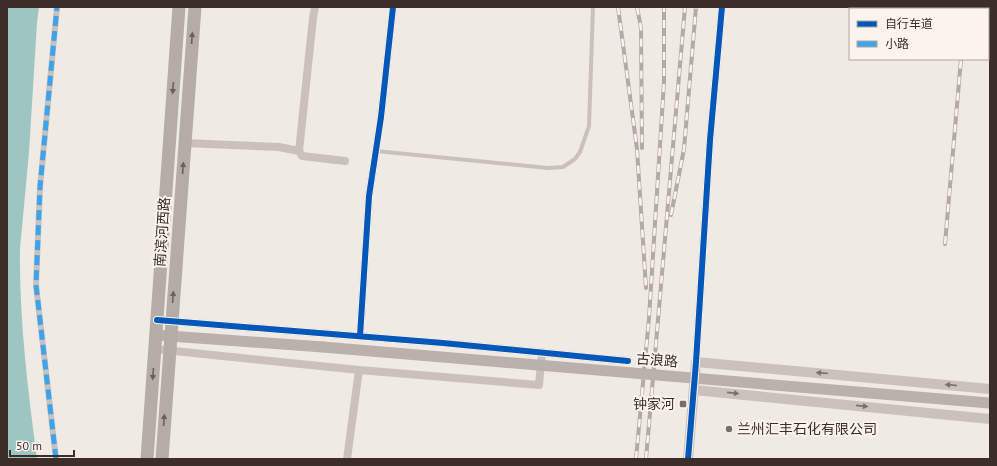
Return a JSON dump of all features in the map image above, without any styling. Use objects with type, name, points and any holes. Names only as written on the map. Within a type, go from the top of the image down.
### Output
[{"type":"highway","name":"南滨河西路","points":[[147,459],[179,7]]},
{"type":"highway","name":"南滨河西路","points":[[162,459],[194,7]]},
{"type":"main road","name":"古浪路","points":[[156,335],[323,347],[990,403]]},
{"type":"street","points":[[56,459],[36,285],[40,187],[57,7]]},
{"type":"street","points":[[315,7],[299,151],[302,156],[345,162]]},
{"type":"street","points":[[360,336],[369,196],[376,151],[393,7]]},
{"type":"street","points":[[688,459],[696,362],[710,140],[722,7]]},
{"type":"street","points":[[184,143],[279,147],[299,151]]},
{"type":"street","points":[[157,320],[360,336],[628,361]]},
{"type":"street","points":[[155,349],[359,370],[539,385],[542,352]]},
{"type":"street","name":"古浪路","points":[[696,362],[990,389]]},
{"type":"street","points":[[348,459],[359,370]]},
{"type":"street","points":[[694,390],[990,419]]},
{"type":"lane","points":[[376,151],[548,168],[563,167],[576,159],[589,126],[593,7]]},
{"type":"water","points":[[7,7],[39,7],[29,152],[20,249],[21,302],[27,381],[37,459],[7,459]]},
{"type":"railway","points":[[618,7],[637,149],[646,288]]},
{"type":"railway","points":[[637,7],[641,28],[642,148]]},
{"type":"railway","points":[[636,459],[649,318],[664,82],[664,7]]},
{"type":"railway","points":[[646,459],[685,7]]},
{"type":"railway","points":[[671,215],[684,149],[696,7]]},
{"type":"railway","points":[[945,244],[961,60]]},
{"type":"marked path","points":[[56,459],[36,285],[40,187],[57,7]]},
{"type":"cycle path","points":[[360,336],[369,196],[381,117],[393,7]]},
{"type":"cycle path","points":[[688,459],[696,362],[710,140],[722,7]]},
{"type":"cycle path","points":[[157,320],[443,343],[628,361]]},
{"type":"place","name":"钟家河","points":[[683,404]]},
{"type":"place","name":"兰州汇丰石化有限公司","points":[[729,429]]}]
